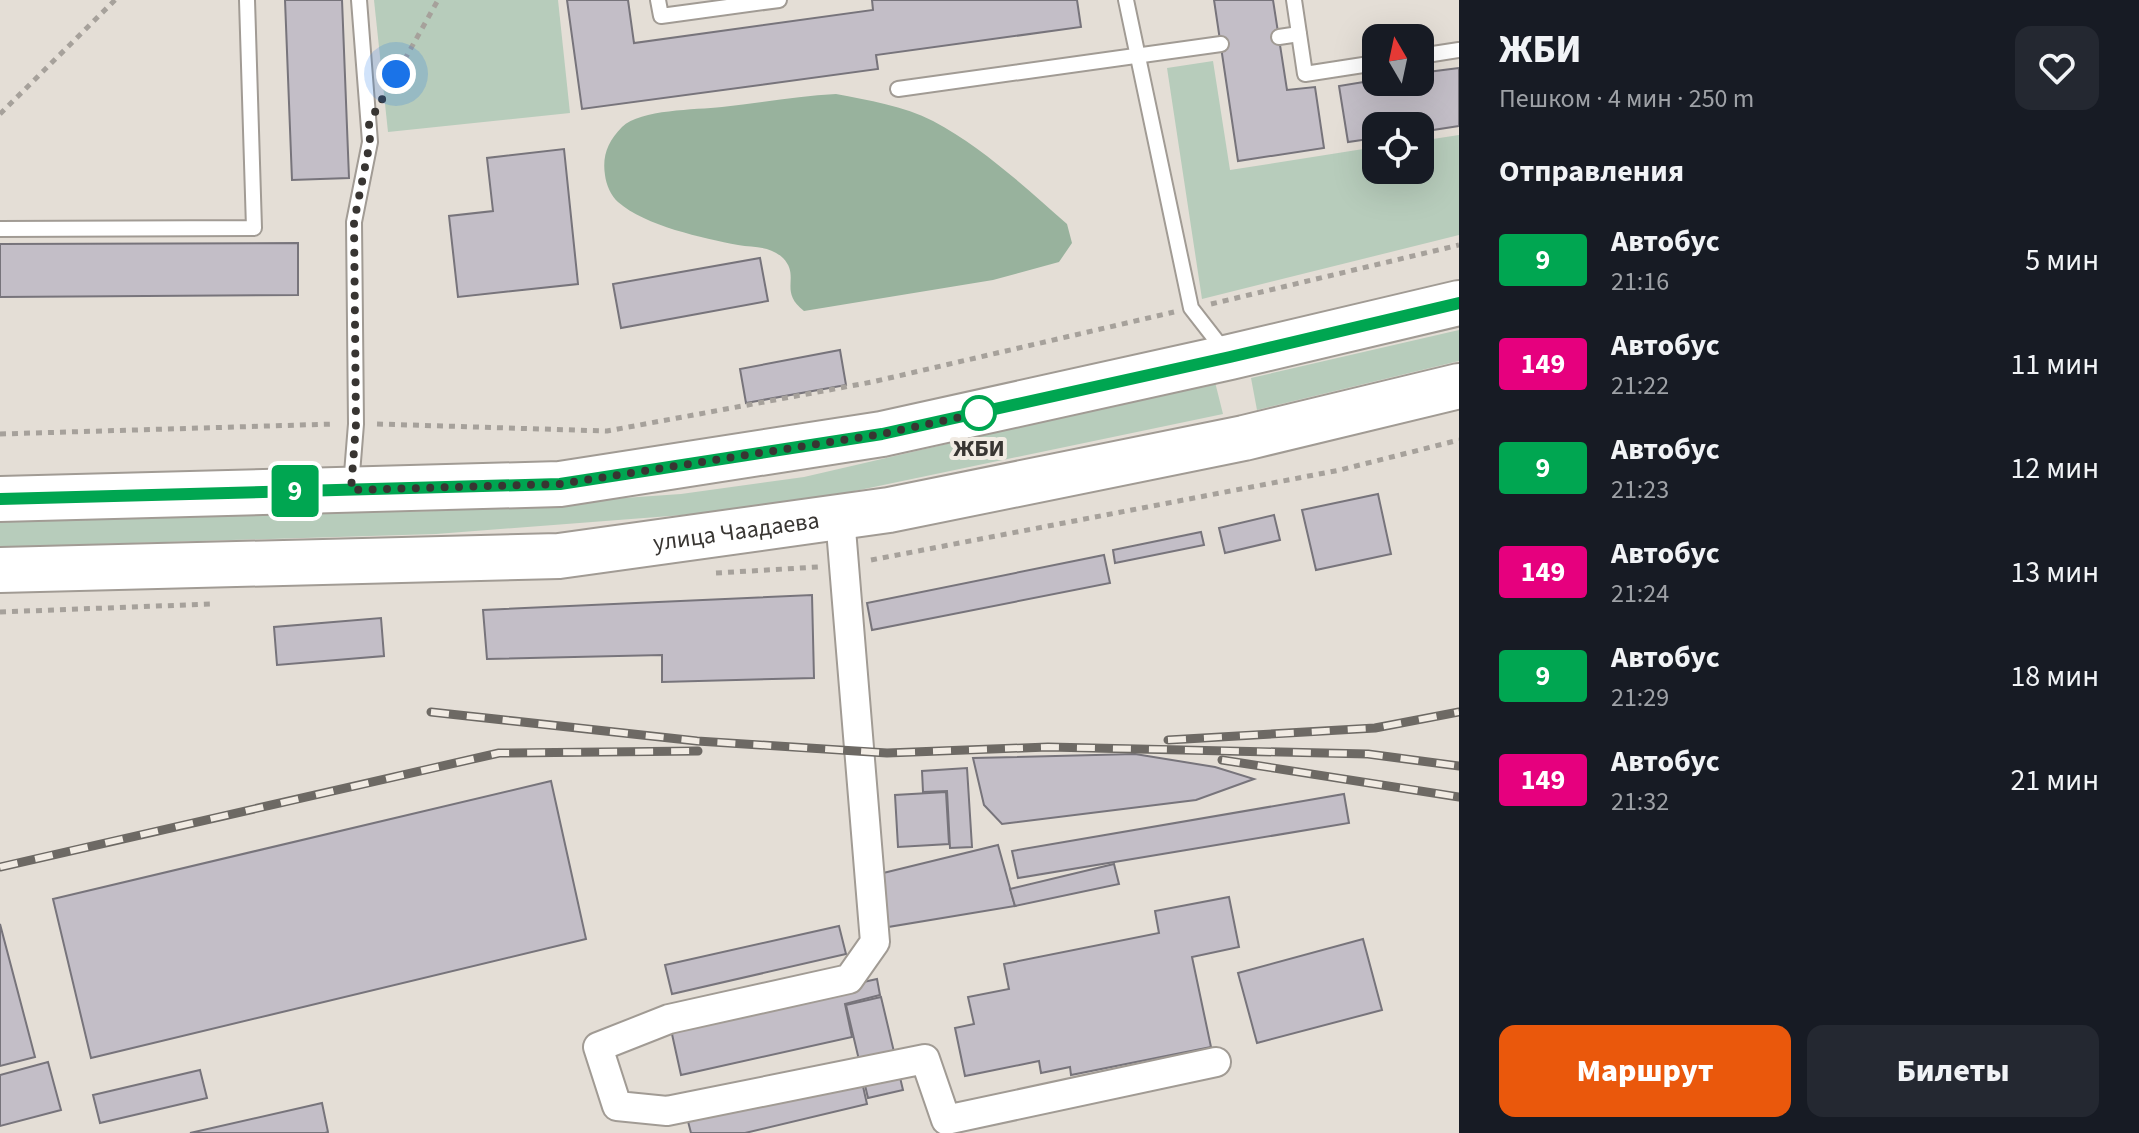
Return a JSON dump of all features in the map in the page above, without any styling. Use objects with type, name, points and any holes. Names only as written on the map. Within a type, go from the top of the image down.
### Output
[{"type":"main road","points":[[0,499],[576,482],[882,434],[1459,303]]},
{"type":"main road","name":"улица Чаадаева","points":[[0,570],[559,556],[889,510],[1244,438],[1459,386]]},
{"type":"street","points":[[840,517],[875,942],[849,979],[669,1019],[598,1047],[617,1106],[667,1111],[925,1059],[946,1120],[1216,1062]]},
{"type":"lane","points":[[0,229],[254,228],[247,0]]},
{"type":"lane","points":[[351,490],[356,424],[354,222],[370,142],[359,0]]},
{"type":"lane","points":[[658,0],[661,16],[779,0]]},
{"type":"lane","points":[[1126,0],[1191,308],[1230,357]]},
{"type":"lane","points":[[1294,0],[1305,74],[1362,65]]},
{"type":"lane","points":[[1279,37],[1299,34]]},
{"type":"lane","points":[[898,89],[1221,44]]},
{"type":"lane","points":[[1434,54],[1459,50]]},
{"type":"path","points":[[0,114],[115,0]]},
{"type":"path","points":[[369,123],[438,0]]},
{"type":"path","points":[[0,434],[356,424],[607,431],[872,382],[1459,245]]},
{"type":"green space","points":[[374,0],[558,0],[570,113],[388,132]]},
{"type":"green space","points":[[1213,61],[1230,170],[1362,149],[1362,184],[1434,184],[1434,139],[1459,135],[1459,235],[1202,299],[1167,68]]},
{"type":"green space","points":[[836,94],[910,111],[951,131],[986,155],[1067,224],[1072,243],[1059,262],[993,280],[804,311],[792,297],[790,271],[778,254],[767,249],[708,239],[643,218],[618,202],[608,186],[604,168],[607,149],[617,132],[631,121],[669,111]]},
{"type":"green space","points":[[1459,330],[1459,361],[1257,410],[1251,378]]},
{"type":"green space","points":[[1215,382],[1223,414],[807,501],[683,515],[436,534],[0,547],[0,520],[436,511],[681,494],[804,477]]},
{"type":"building","points":[[285,0],[342,0],[349,178],[292,180]]},
{"type":"building","points":[[567,0],[628,0],[634,43],[873,10],[872,0],[1077,0],[1081,27],[876,55],[878,69],[582,109]]},
{"type":"building","points":[[1214,0],[1273,0],[1287,90],[1315,87],[1324,148],[1238,161]]},
{"type":"building","points":[[1459,68],[1459,126],[1434,130],[1434,112],[1362,112],[1362,140],[1348,142],[1339,86],[1362,82],[1362,96],[1434,96],[1434,71]]},
{"type":"building","points":[[564,149],[578,284],[458,297],[449,216],[493,211],[487,158]]},
{"type":"building","points":[[298,243],[298,295],[0,297],[0,244]]},
{"type":"building","points":[[760,258],[768,301],[621,328],[613,284]]},
{"type":"building","points":[[840,350],[846,385],[746,403],[740,369]]},
{"type":"building","points":[[1378,494],[1391,554],[1316,570],[1302,510]]},
{"type":"building","points":[[1274,515],[1280,540],[1225,553],[1219,528]]},
{"type":"building","points":[[1201,532],[1204,545],[1115,563],[1113,550]]},
{"type":"building","points":[[1104,555],[1110,583],[872,630],[867,603]]},
{"type":"building","points":[[812,595],[814,678],[662,682],[662,655],[487,659],[483,610]]},
{"type":"building","points":[[381,618],[384,656],[277,665],[274,627]]},
{"type":"building","points":[[1135,754],[1215,767],[1254,779],[1196,800],[1002,824],[984,805],[973,758]]},
{"type":"building","points":[[967,768],[972,847],[950,848],[947,791],[923,792],[922,771]]},
{"type":"building","points":[[551,781],[586,939],[91,1058],[53,899]]},
{"type":"building","points":[[946,792],[949,844],[898,847],[895,795]]},
{"type":"building","points":[[1344,794],[1349,823],[1018,878],[1012,851]]},
{"type":"building","points":[[998,845],[1015,906],[888,927],[875,875]]},
{"type":"building","points":[[1114,864],[1119,884],[1015,906],[1010,889]]},
{"type":"building","points":[[1229,897],[1239,947],[1192,957],[1211,1047],[1071,1075],[1070,1067],[1041,1073],[1039,1061],[965,1076],[955,1028],[974,1024],[968,997],[1009,989],[1004,964],[1159,933],[1155,911]]},
{"type":"building","points":[[0,924],[35,1057],[0,1066]]},
{"type":"building","points":[[839,926],[846,954],[672,994],[665,965]]},
{"type":"building","points":[[1363,939],[1382,1010],[1257,1043],[1238,973]]},
{"type":"building","points":[[877,979],[880,995],[845,1004],[852,1037],[681,1075],[670,1025]]},
{"type":"building","points":[[881,997],[903,1090],[868,1098],[846,1005]]},
{"type":"building","points":[[857,1060],[867,1104],[745,1133],[691,1133],[683,1102]]},
{"type":"building","points":[[48,1062],[61,1110],[0,1126],[0,1075]]},
{"type":"building","points":[[200,1070],[207,1098],[100,1123],[93,1095]]},
{"type":"building","points":[[322,1103],[328,1132],[325,1133],[190,1133]]},
{"type":"railway","points":[[431,712],[697,741],[887,753],[1048,747],[1368,754],[1459,766]]},
{"type":"railway","points":[[1168,740],[1375,728],[1459,712]]},
{"type":"railway","points":[[0,867],[499,753],[698,751]]},
{"type":"railway","points":[[1222,760],[1459,797]]},
{"type":"bus line","name":"9","points":[[0,499],[560,484],[882,434],[1459,303]]},
{"type":"place","name":"ЖБИ","points":[[979,413]]},
{"type":"route","points":[[396,74],[369,123],[370,142],[354,222],[356,424],[351,490],[560,484],[882,434],[979,413]]}]
